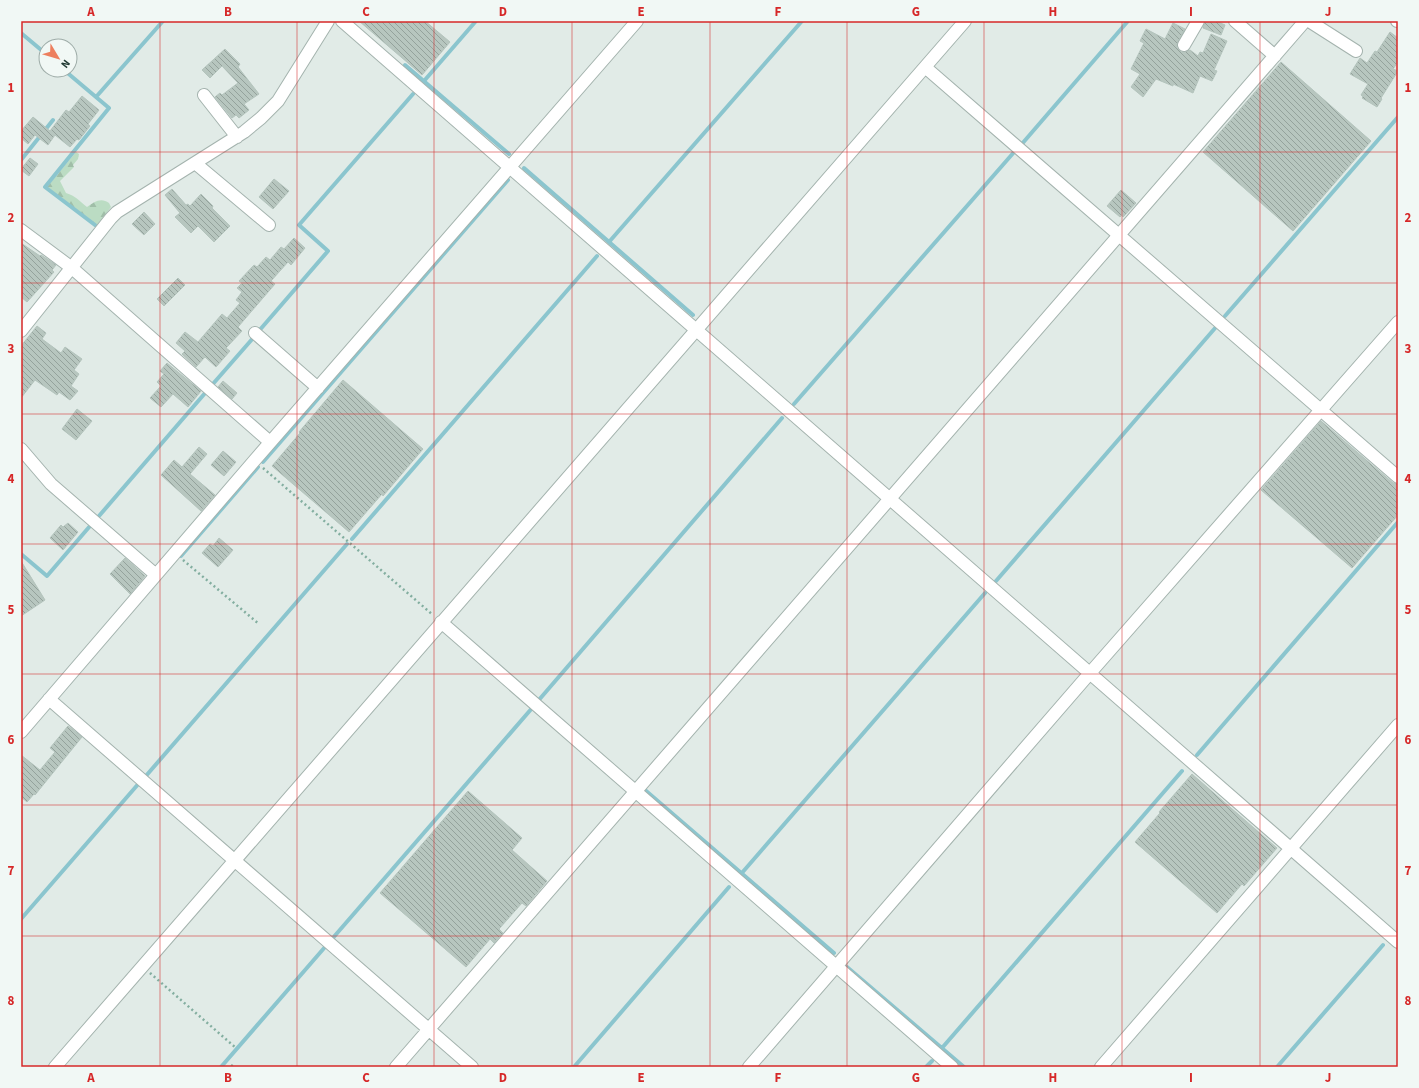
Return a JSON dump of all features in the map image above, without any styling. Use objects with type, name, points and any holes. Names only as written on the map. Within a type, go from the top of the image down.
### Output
[{"type":"street","points":[[21,331],[117,212],[237,137],[261,118],[278,100],[328,21]]},
{"type":"street","points":[[342,21],[1398,942]]},
{"type":"street","points":[[21,732],[270,442],[637,21]]},
{"type":"street","points":[[55,1067],[965,21]]},
{"type":"street","points":[[1184,45],[1198,21]]},
{"type":"street","points":[[1235,21],[1275,56]]},
{"type":"street","points":[[396,1067],[1306,21]]},
{"type":"street","points":[[1309,21],[1356,51]]},
{"type":"street","points":[[925,67],[1398,477]]},
{"type":"street","points":[[204,95],[237,137]]},
{"type":"street","points":[[195,163],[269,225]]},
{"type":"street","points":[[21,230],[72,268],[270,442]]},
{"type":"street","points":[[749,1067],[1090,673],[1398,322]]},
{"type":"street","points":[[255,334],[318,388]]},
{"type":"street","points":[[21,449],[51,484],[156,575]]},
{"type":"street","points":[[441,622],[952,1067]]},
{"type":"street","points":[[49,699],[472,1067]]},
{"type":"street","points":[[1101,1067],[1398,725]]},
{"type":"path","points":[[254,461],[441,622]]},
{"type":"path","points":[[175,553],[259,624]]},
{"type":"path","points":[[143,966],[236,1048]]},
{"type":"green space","points":[[76,152],[79,154],[78,159],[73,165],[74,167],[60,181],[66,193],[75,197],[87,207],[100,200],[109,203],[111,207],[97,225],[47,187]]},
{"type":"building","points":[[359,21],[425,21],[450,42],[422,75]]},
{"type":"building","points":[[1205,21],[1216,21],[1225,25],[1221,35],[1203,28]]},
{"type":"building","points":[[1173,23],[1185,29],[1177,45],[1177,48],[1181,52],[1190,50],[1198,56],[1200,52],[1203,53],[1211,34],[1227,41],[1214,70],[1217,71],[1212,81],[1200,76],[1193,93],[1173,84],[1173,86],[1156,79],[1143,97],[1131,87],[1140,74],[1131,69],[1144,43],[1140,41],[1146,29],[1165,39]]},
{"type":"building","points":[[1390,32],[1398,38],[1398,62],[1393,69],[1398,71],[1377,107],[1362,98],[1363,97],[1361,95],[1368,84],[1350,74],[1360,58],[1367,63],[1375,51],[1377,52]]},
{"type":"building","points":[[225,49],[240,64],[238,67],[259,94],[244,104],[249,110],[239,118],[236,115],[232,118],[215,97],[220,93],[222,95],[238,83],[222,66],[210,78],[202,70]]},
{"type":"building","points":[[1281,62],[1371,141],[1293,231],[1203,152]]},
{"type":"building","points":[[82,96],[99,110],[88,124],[90,126],[79,140],[77,139],[70,147],[55,135],[48,145],[35,135],[28,144],[21,138],[21,131],[33,117],[50,131],[66,110],[69,112]]},
{"type":"building","points":[[30,158],[38,164],[29,176],[21,169]]},
{"type":"building","points":[[274,179],[289,191],[273,209],[259,197]]},
{"type":"building","points":[[172,189],[186,205],[188,204],[190,206],[201,194],[213,206],[212,208],[230,226],[214,242],[198,226],[191,233],[175,217],[180,213],[165,195]]},
{"type":"building","points":[[1121,190],[1136,203],[1123,217],[1122,215],[1120,217],[1107,206]]},
{"type":"building","points":[[144,212],[155,224],[144,235],[132,224]]},
{"type":"building","points":[[294,238],[305,248],[291,265],[288,262],[271,281],[275,284],[238,327],[242,331],[226,348],[230,351],[216,367],[205,357],[196,367],[182,354],[185,351],[176,343],[185,332],[198,342],[222,314],[227,318],[240,303],[236,300],[242,292],[237,288],[242,283],[239,281],[254,265],[257,267],[266,257],[270,260],[281,247],[284,249]]},
{"type":"building","points":[[21,243],[56,265],[52,270],[54,272],[27,302],[21,297]]},
{"type":"building","points":[[178,278],[185,285],[164,306],[157,299]]},
{"type":"building","points":[[37,326],[46,333],[42,339],[61,353],[65,347],[82,359],[74,370],[79,374],[71,386],[78,391],[70,400],[59,392],[57,395],[35,380],[21,398],[21,346]]},
{"type":"building","points":[[167,363],[201,391],[188,407],[173,394],[161,407],[150,398],[161,386],[157,382],[164,374],[160,371]]},
{"type":"building","points":[[343,380],[423,449],[383,496],[382,494],[349,532],[272,466]]},
{"type":"building","points":[[223,381],[237,393],[232,399],[218,387]]},
{"type":"building","points":[[77,409],[92,421],[76,440],[62,429]]},
{"type":"building","points":[[1321,421],[1393,483],[1398,484],[1398,515],[1352,568],[1261,490]]},
{"type":"building","points":[[199,447],[207,454],[190,474],[215,495],[201,511],[161,475],[174,460],[182,467]]},
{"type":"building","points":[[223,451],[236,462],[224,476],[211,465]]},
{"type":"building","points":[[68,523],[78,532],[63,550],[50,538],[61,525],[63,527]]},
{"type":"building","points":[[219,538],[233,550],[218,567],[202,553],[210,544],[213,546]]},
{"type":"building","points":[[125,558],[145,576],[130,594],[110,574]]},
{"type":"building","points":[[21,561],[45,600],[21,616]]},
{"type":"building","points":[[68,726],[82,737],[35,795],[34,794],[27,802],[21,797],[21,755],[40,770],[55,752],[50,748]]},
{"type":"building","points":[[1192,774],[1277,848],[1244,886],[1242,884],[1217,913],[1135,842]]},
{"type":"building","points":[[468,791],[522,838],[512,850],[547,881],[526,906],[522,903],[499,929],[503,933],[494,943],[490,939],[466,967],[380,893]]},
{"type":"waterway","points":[[96,97],[163,21]]},
{"type":"waterway","points":[[424,81],[476,21]]},
{"type":"waterway","points":[[609,242],[802,21]]},
{"type":"waterway","points":[[1021,145],[1128,21]]},
{"type":"waterway","points":[[21,33],[38,47]]},
{"type":"waterway","points":[[405,65],[509,154]]},
{"type":"waterway","points":[[73,78],[109,108],[45,187],[95,225]]},
{"type":"waterway","points":[[258,332],[328,251],[299,225],[413,94]]},
{"type":"waterway","points":[[1225,316],[1398,117]]},
{"type":"waterway","points":[[21,160],[53,120]]},
{"type":"waterway","points":[[794,404],[1015,151]]},
{"type":"waterway","points":[[524,168],[693,315]]},
{"type":"waterway","points":[[263,462],[508,180]]},
{"type":"waterway","points":[[352,539],[597,256]]},
{"type":"waterway","points":[[996,581],[1216,327]]},
{"type":"waterway","points":[[212,385],[254,337]]},
{"type":"waterway","points":[[99,516],[206,392]]},
{"type":"waterway","points":[[538,701],[782,418]]},
{"type":"waterway","points":[[181,556],[258,467]]},
{"type":"waterway","points":[[1197,755],[1398,522]]},
{"type":"waterway","points":[[21,554],[47,576],[90,526]]},
{"type":"waterway","points":[[145,777],[347,544]]},
{"type":"waterway","points":[[741,874],[985,593]]},
{"type":"waterway","points":[[332,939],[533,707]]},
{"type":"waterway","points":[[942,1048],[1182,771]]},
{"type":"waterway","points":[[21,919],[140,782]]},
{"type":"waterway","points":[[645,790],[834,953]]},
{"type":"waterway","points":[[574,1067],[729,887]]},
{"type":"waterway","points":[[1277,1067],[1383,945]]},
{"type":"waterway","points":[[221,1067],[325,947]]},
{"type":"waterway","points":[[847,967],[964,1067]]},
{"type":"waterway","points":[[926,1067],[932,1061]]}]
